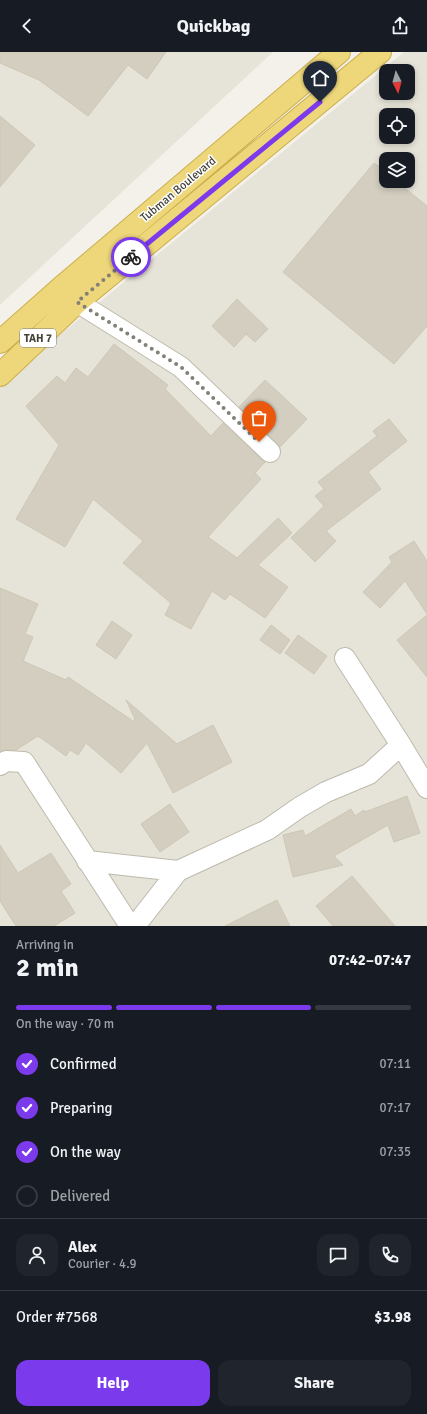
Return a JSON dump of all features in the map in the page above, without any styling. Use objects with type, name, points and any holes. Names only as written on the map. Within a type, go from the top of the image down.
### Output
[{"type":"highway","name":"Tubman Boulevard","points":[[0,342],[62,287],[338,52]]},
{"type":"highway","name":"Tubman Boulevard","points":[[0,376],[77,302],[380,52]]},
{"type":"street","points":[[77,302],[181,367],[270,452]]},
{"type":"street","points":[[345,658],[427,788]]},
{"type":"street","points":[[135,926],[178,871],[267,830],[300,807],[326,792],[369,774],[401,745]]},
{"type":"street","points":[[0,765],[6,761],[24,762],[130,926]]},
{"type":"street","points":[[87,861],[178,871]]},
{"type":"shaded area","points":[[0,52],[273,52],[0,305]]},
{"type":"shaded area","points":[[404,52],[427,52],[427,926],[0,926],[0,384],[379,73],[379,100],[415,100],[415,64],[389,64]]},
{"type":"building","points":[[0,52],[166,52],[147,79],[128,65],[88,116],[39,80],[0,63]]},
{"type":"building","points":[[0,116],[35,145],[0,187]]},
{"type":"building","points":[[374,163],[379,167],[379,188],[405,188],[427,206],[427,326],[394,364],[283,272]]},
{"type":"building","points":[[237,299],[268,329],[255,342],[246,334],[234,347],[212,326]]},
{"type":"building","points":[[114,344],[168,385],[165,389],[211,436],[223,423],[265,462],[255,473],[261,479],[208,537],[237,558],[278,518],[292,533],[258,565],[288,587],[265,618],[230,594],[225,600],[212,591],[191,629],[165,615],[171,603],[123,563],[143,541],[93,499],[65,547],[16,519],[59,445],[26,406],[57,376],[65,383],[76,368],[88,377]]},
{"type":"building","points":[[265,380],[307,419],[280,447],[239,407]]},
{"type":"building","points":[[389,419],[407,441],[368,472],[381,489],[326,531],[336,541],[315,562],[291,538],[324,506],[315,496],[324,489],[318,482],[377,436],[373,431]]},
{"type":"building","points":[[414,541],[427,561],[427,614],[405,581],[380,608],[363,592],[392,562],[389,557]]},
{"type":"building","points":[[0,588],[38,604],[25,634],[33,637],[23,661],[66,680],[68,677],[133,721],[135,719],[126,700],[177,744],[213,725],[232,762],[173,793],[147,743],[121,773],[86,743],[78,755],[70,750],[66,756],[38,736],[16,750],[0,751]]},
{"type":"building","points":[[427,615],[427,677],[397,640]]},
{"type":"building","points":[[112,621],[132,635],[116,659],[96,645]]},
{"type":"building","points":[[271,625],[290,640],[280,654],[260,640]]},
{"type":"building","points":[[298,635],[327,656],[314,674],[285,653]]},
{"type":"building","points":[[407,796],[420,833],[394,842],[388,825],[334,856],[343,865],[293,877],[283,835],[303,830],[305,836],[351,809],[355,816],[364,810],[365,812]]},
{"type":"building","points":[[170,804],[189,832],[160,852],[141,824]]},
{"type":"building","points":[[0,845],[18,873],[51,853],[71,884],[61,891],[75,913],[54,926],[16,926],[0,901]]},
{"type":"building","points":[[352,876],[395,926],[333,926],[316,906]]},
{"type":"building","points":[[277,900],[290,926],[225,926]]},
{"type":"way so far","points":[[131,257],[77,302],[181,367],[259,442]]},
{"type":"route","points":[[131,257],[320,102]]}]
